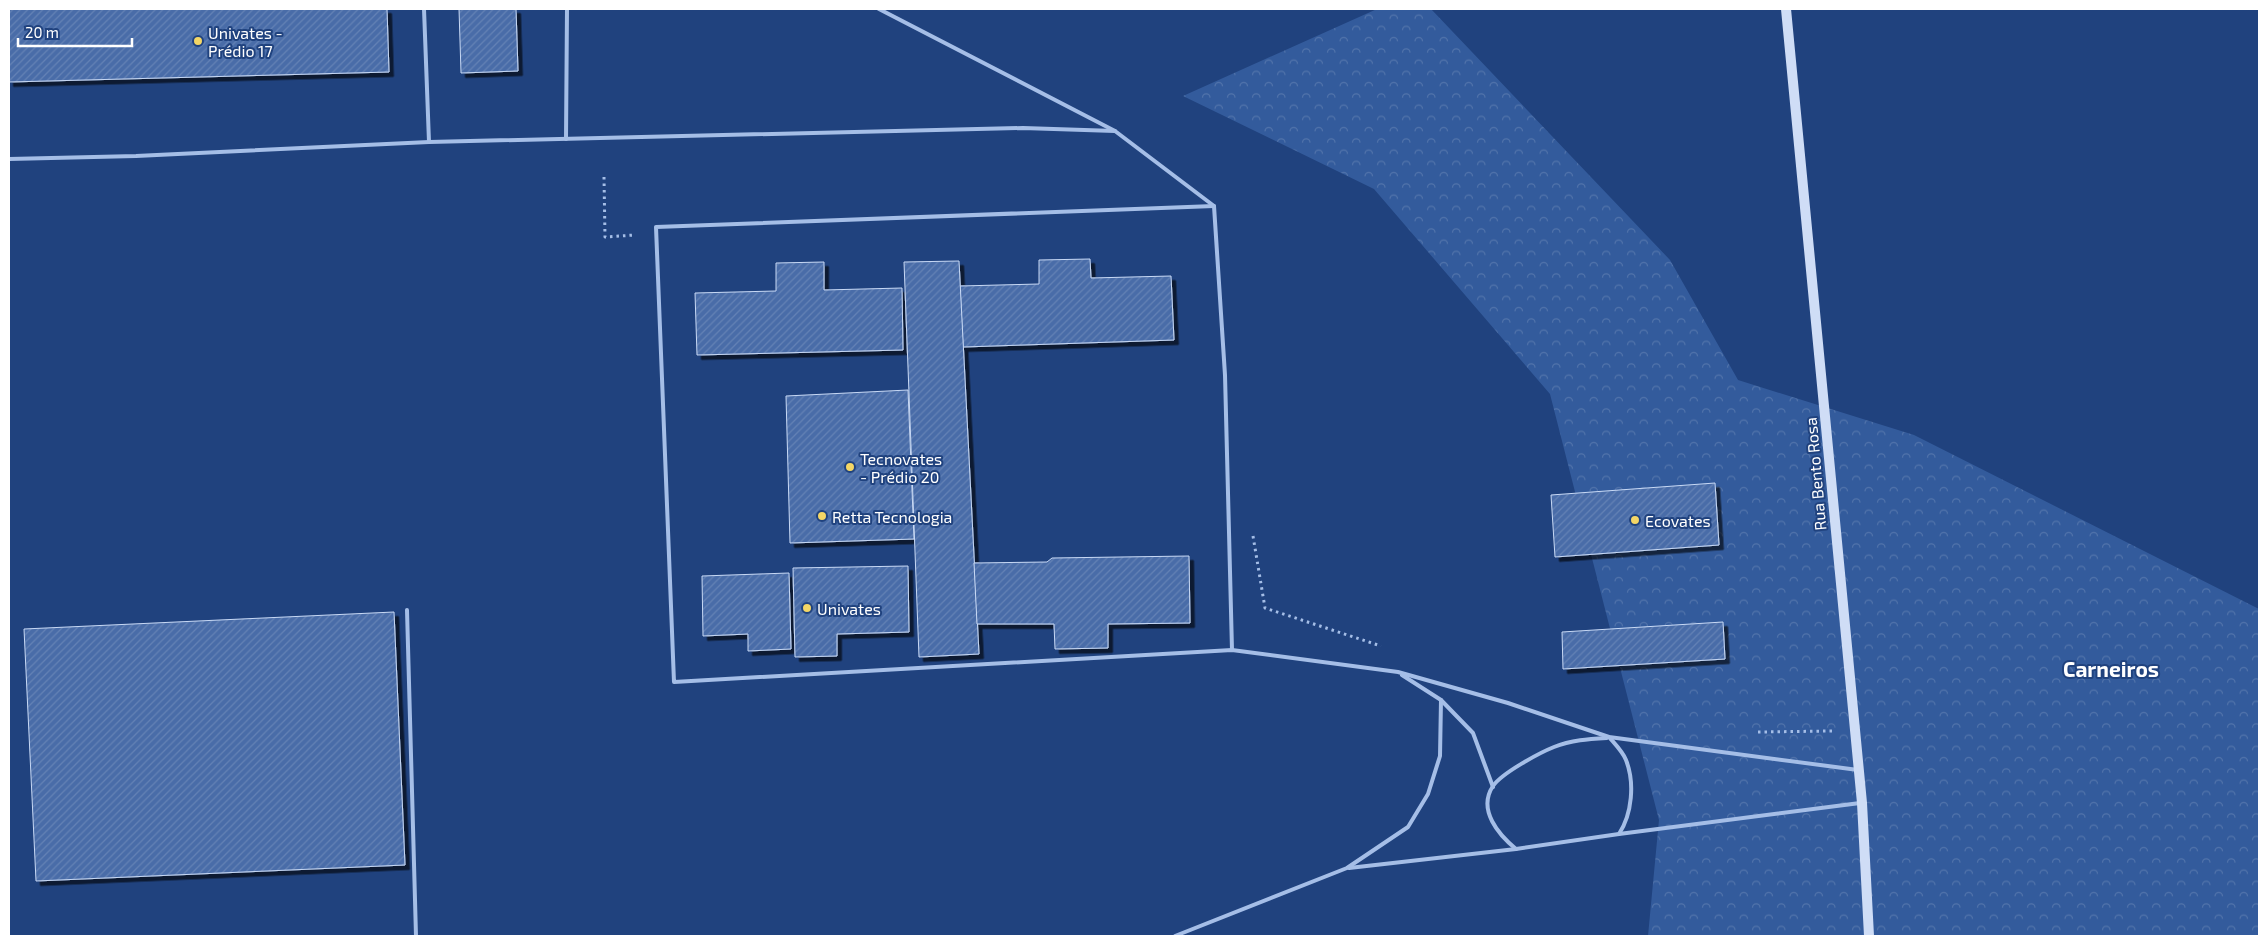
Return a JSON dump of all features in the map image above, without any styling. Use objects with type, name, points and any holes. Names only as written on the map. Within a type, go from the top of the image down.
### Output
[{"type":"main road","name":"Rua Bento Rosa","points":[[1786,9],[1862,803],[1869,936]]},
{"type":"lane","points":[[424,9],[429,142]]},
{"type":"lane","points":[[566,139],[567,9]]},
{"type":"lane","points":[[879,9],[1116,131],[1214,206],[1225,375],[1232,650]]},
{"type":"lane","points":[[9,159],[136,156],[429,142],[1005,129],[1116,131]]},
{"type":"lane","points":[[1214,206],[656,227],[674,682],[1232,650],[1398,672],[1508,703],[1610,738],[1626,759],[1630,775],[1627,822],[1619,834]]},
{"type":"lane","points":[[407,610],[416,936]]},
{"type":"lane","points":[[1398,672],[1441,700],[1474,733],[1493,786],[1489,800],[1489,815],[1495,829],[1516,849]]},
{"type":"lane","points":[[1175,936],[1347,868],[1408,827],[1428,794],[1440,756],[1441,700]]},
{"type":"lane","points":[[1493,786],[1524,763],[1555,747],[1583,739],[1610,738],[1858,770]]},
{"type":"lane","points":[[1347,868],[1516,849],[1862,803]]},
{"type":"path","points":[[604,177],[605,236],[636,235]]},
{"type":"path","points":[[1252,531],[1265,608],[1388,648]]},
{"type":"path","points":[[1757,732],[1832,731],[1832,721]]},
{"type":"green space","points":[[1377,9],[1431,9],[1670,260],[1738,380],[1914,435],[2259,609],[2259,936],[1648,936],[1659,820],[1550,394],[1374,189],[1183,96]]},
{"type":"building","name":"Univates - Prédio 17","points":[[9,9],[387,9],[389,72],[9,82]]},
{"type":"building","points":[[459,9],[516,9],[518,71],[461,73]]},
{"type":"building","points":[[1090,259],[1091,278],[1171,276],[1174,340],[963,347],[960,286],[1039,284],[1039,260]]},
{"type":"building","points":[[959,261],[979,654],[919,657],[904,262]]},
{"type":"building","points":[[824,262],[824,290],[902,288],[903,350],[697,355],[695,293],[776,291],[776,263]]},
{"type":"building","name":"Tecnovates - Prédio 20","points":[[908,390],[914,539],[790,543],[786,396]]},
{"type":"building","name":"Ecovates","points":[[1715,483],[1719,545],[1555,557],[1551,495]]},
{"type":"building","points":[[1189,556],[1190,623],[1108,624],[1108,648],[1055,649],[1054,624],[977,624],[974,563],[1047,562],[1052,558]]},
{"type":"building","points":[[908,566],[909,632],[837,634],[837,656],[795,657],[793,568]]},
{"type":"building","points":[[789,573],[791,649],[748,651],[748,634],[703,636],[702,576]]},
{"type":"building","points":[[394,612],[405,865],[36,881],[24,629]]},
{"type":"building","points":[[1723,622],[1725,659],[1563,669],[1562,632]]},
{"type":"place","name":"Univates - Prédio 17","points":[[198,41]]},
{"type":"place","name":"Tecnovates - Prédio 20","points":[[850,467]]},
{"type":"place","name":"Retta Tecnologia","points":[[822,516]]},
{"type":"place","name":"Ecovates","points":[[1635,520]]},
{"type":"place","name":"Univates","points":[[807,608]]},
{"type":"district","name":"Carneiros","points":[[2111,668]]}]
